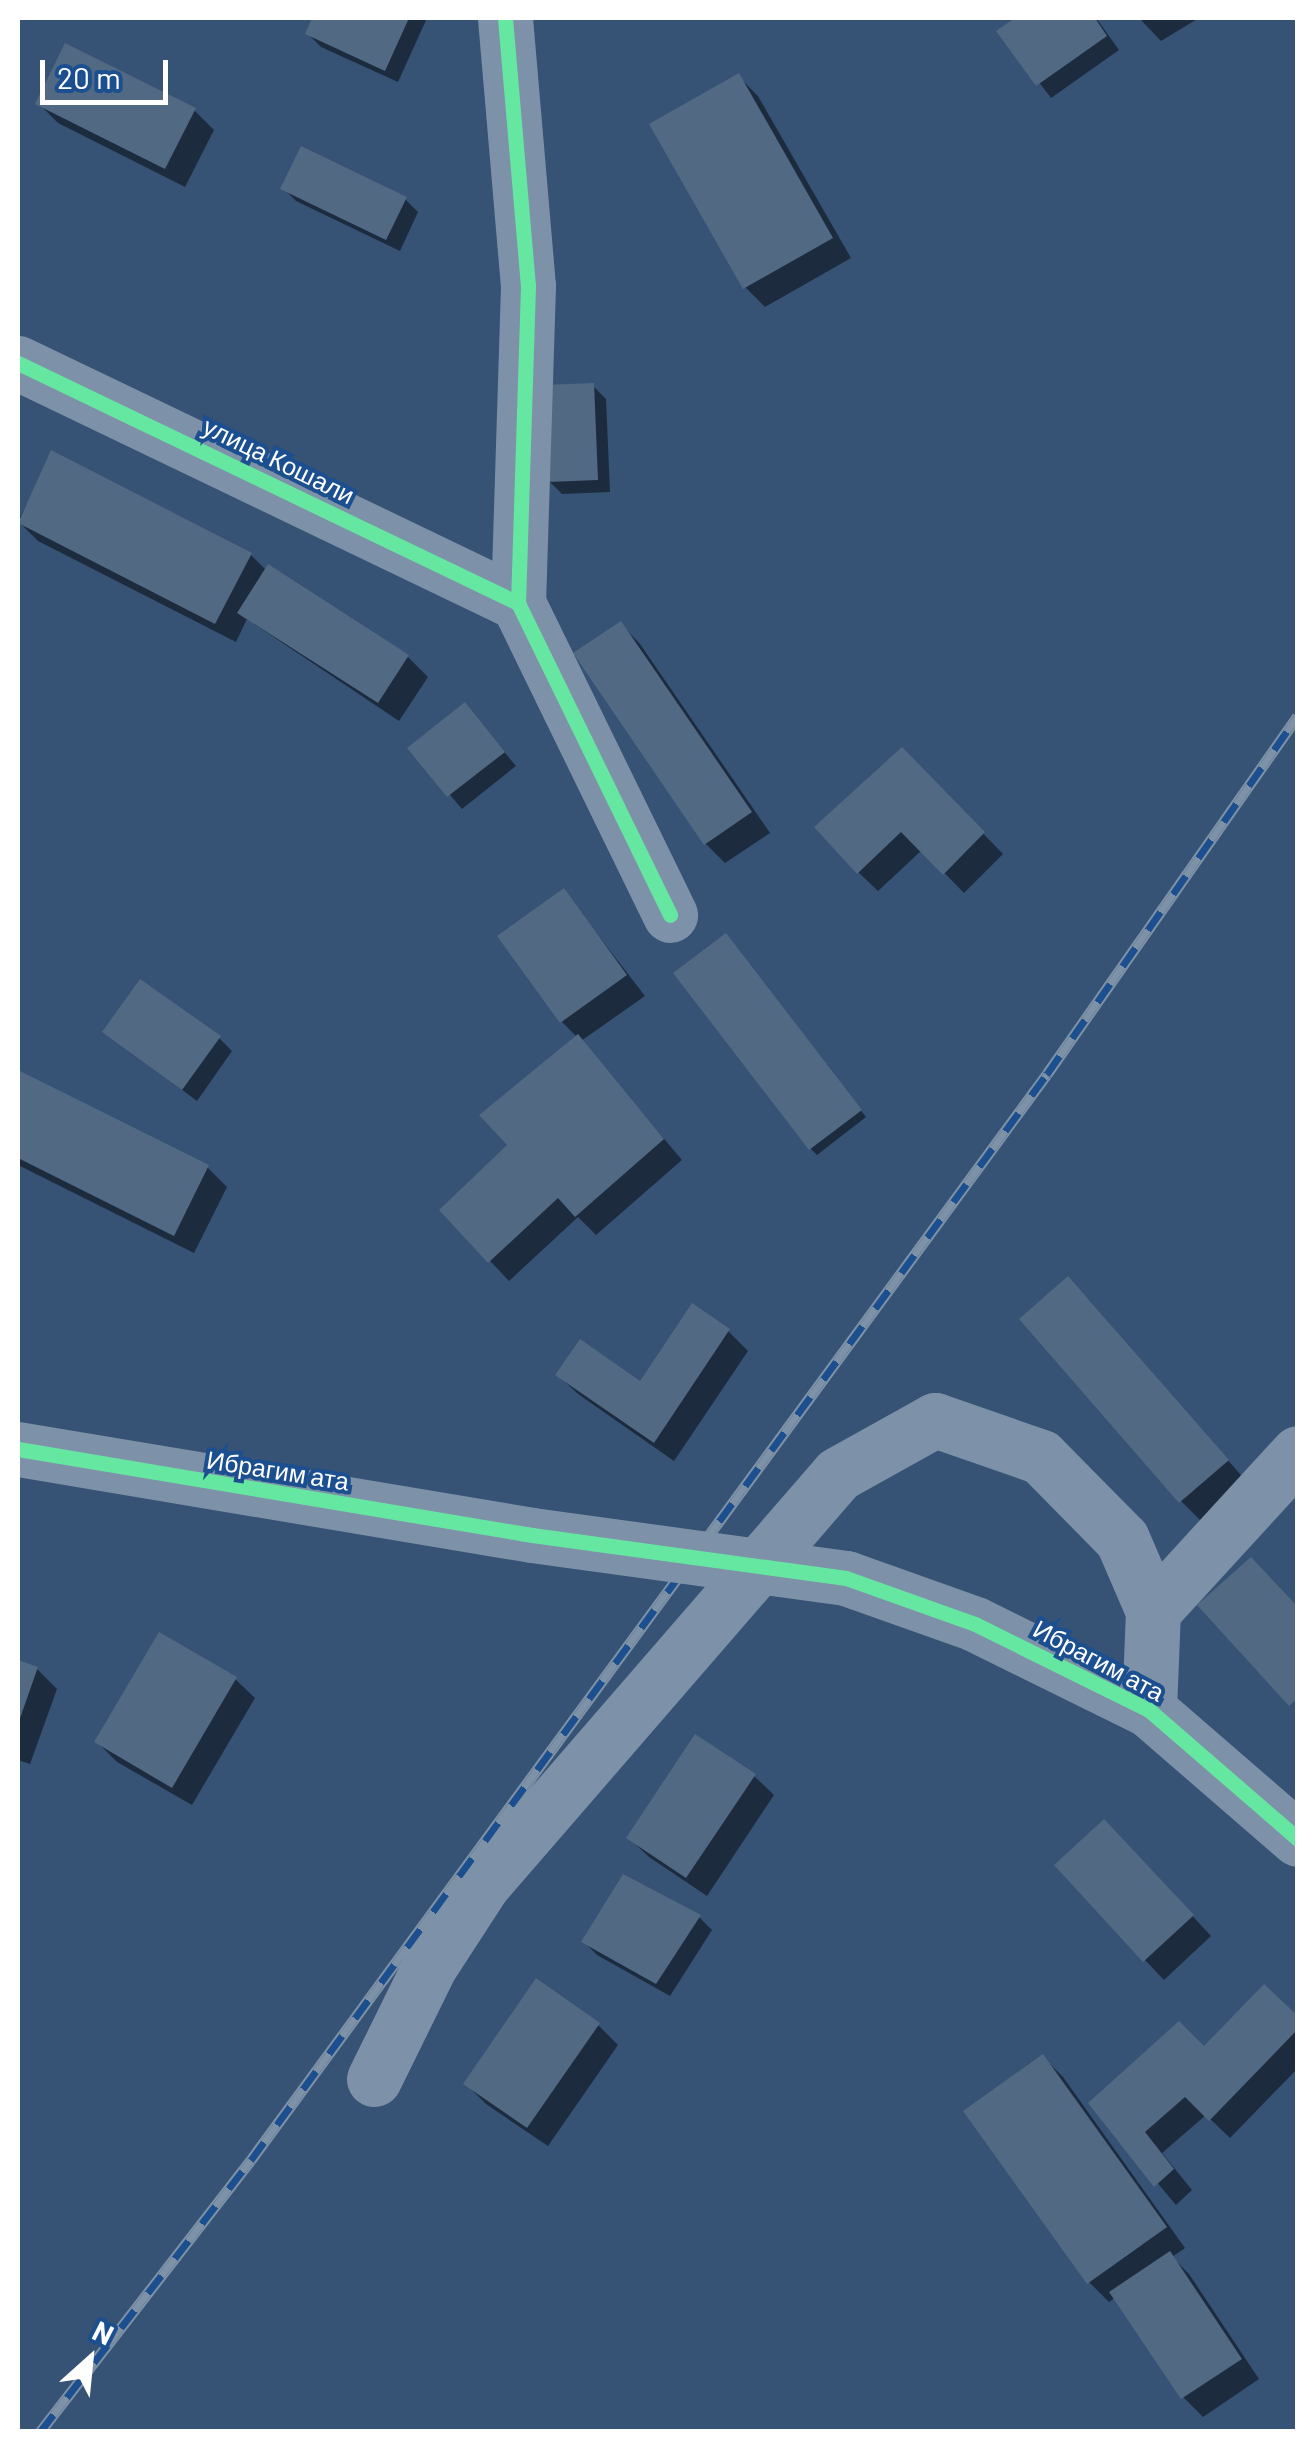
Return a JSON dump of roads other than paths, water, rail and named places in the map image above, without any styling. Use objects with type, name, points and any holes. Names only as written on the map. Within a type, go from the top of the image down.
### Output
[{"type":"street","points":[[505,18],[528,286],[518,602],[670,915]]},
{"type":"street","name":"улица Кошали","points":[[18,363],[518,602]]},
{"type":"street","points":[[374,2080],[428,1966],[483,1884],[838,1474],[935,1420],[1041,1457],[1122,1539],[1153,1611],[1149,1710]]},
{"type":"street","name":"Ибрагим ата","points":[[18,1449],[532,1536],[846,1578],[974,1624],[1149,1710],[1298,1839]]},
{"type":"street","points":[[1153,1611],[1298,1453]]},
{"type":"railway","points":[[40,2432],[251,2160],[1047,1074],[1298,716]]}]
